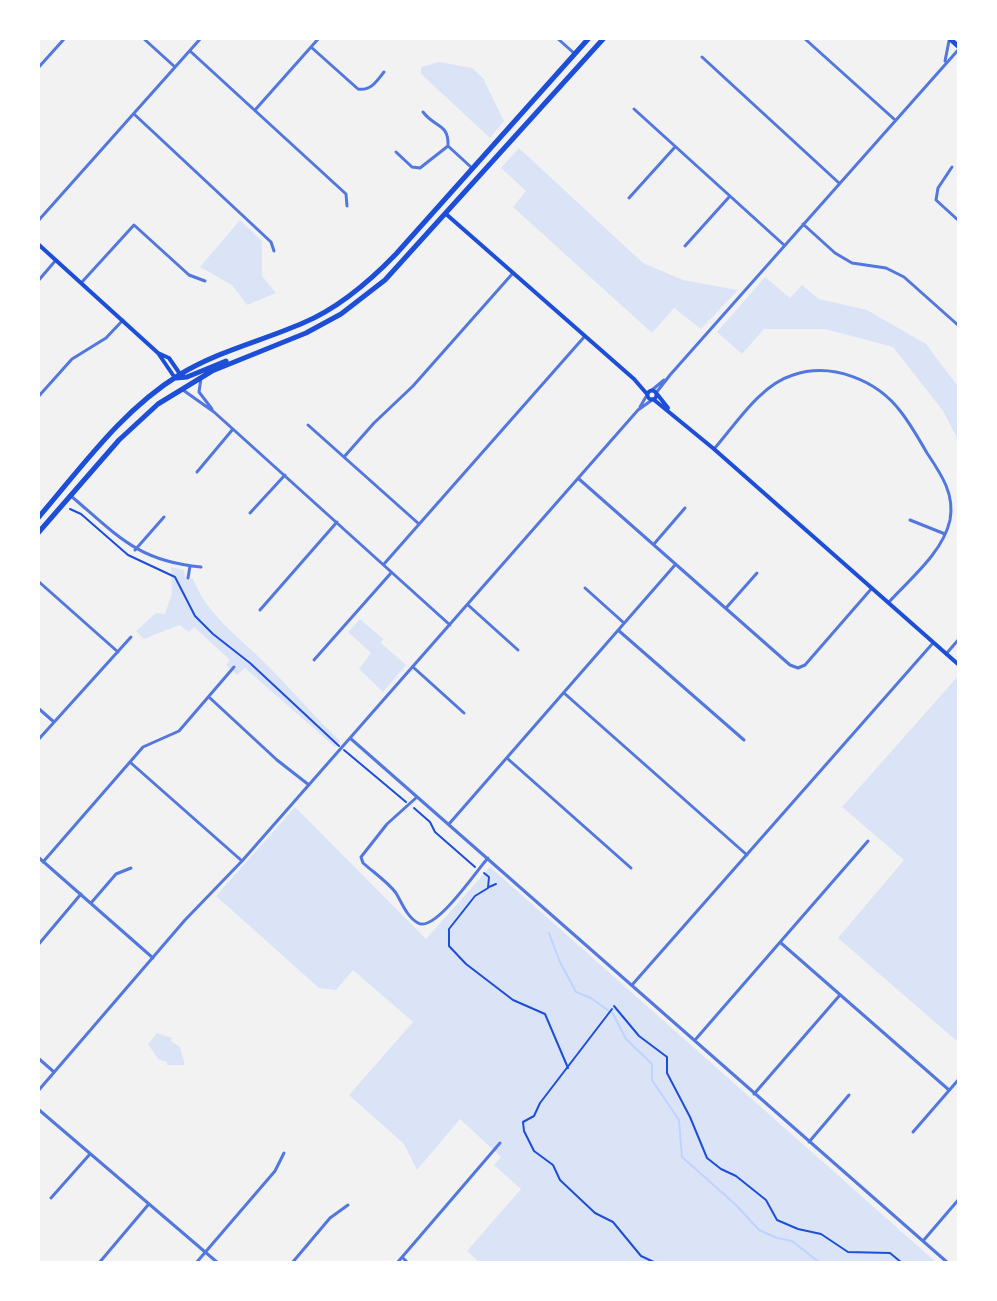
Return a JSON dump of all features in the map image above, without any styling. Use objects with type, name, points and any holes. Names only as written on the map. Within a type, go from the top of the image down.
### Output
[{"type":"main road","points":[[38,517],[128,415],[178,377],[212,358],[306,322],[344,300],[387,264],[589,38]]},
{"type":"main road","points":[[38,533],[127,432],[179,390],[203,375],[306,333],[356,304],[398,267],[604,38]]},
{"type":"main road","points":[[949,38],[959,48]]},
{"type":"main road","points":[[575,54],[583,61]]},
{"type":"main road","points":[[438,207],[959,665]]},
{"type":"main road","points":[[38,244],[158,353],[178,377],[179,390]]},
{"type":"main road","points":[[178,377],[254,353]]},
{"type":"street","points":[[38,68],[65,38]]},
{"type":"street","points":[[143,38],[175,67]]},
{"type":"street","points":[[38,221],[201,38]]},
{"type":"street","points":[[254,110],[319,38]]},
{"type":"street","points":[[557,38],[575,54]]},
{"type":"street","points":[[804,38],[894,119]]},
{"type":"street","points":[[944,64],[949,38]]},
{"type":"street","points":[[311,47],[358,89],[372,86],[384,72]]},
{"type":"street","points":[[38,1091],[185,920],[242,861],[959,48]]},
{"type":"street","points":[[190,51],[346,194],[347,206]]},
{"type":"street","points":[[702,57],[839,183]]},
{"type":"street","points":[[634,109],[784,245]]},
{"type":"street","points":[[396,152],[412,167],[420,168],[448,146],[449,135],[444,128],[423,112]]},
{"type":"street","points":[[134,114],[271,242],[274,251]]},
{"type":"street","points":[[448,146],[472,169]]},
{"type":"street","points":[[629,198],[676,147]]},
{"type":"street","points":[[952,167],[938,188],[936,200],[959,221]]},
{"type":"street","points":[[685,246],[730,196]]},
{"type":"street","points":[[803,224],[835,253],[852,263],[886,268],[904,277],[959,326]]},
{"type":"street","points":[[82,282],[134,225],[189,275],[205,281]]},
{"type":"street","points":[[38,281],[56,260]]},
{"type":"street","points":[[344,457],[413,386],[513,273]]},
{"type":"street","points":[[38,397],[72,359],[106,338],[123,320]]},
{"type":"street","points":[[384,564],[585,336]]},
{"type":"street","points":[[714,449],[759,397],[791,375],[809,372],[847,375],[887,397],[901,412],[945,480],[951,500],[950,518],[937,548],[889,603]]},
{"type":"street","points":[[203,375],[199,392],[214,412]]},
{"type":"street","points":[[179,390],[191,394],[214,412],[450,625]]},
{"type":"street","points":[[308,425],[419,524]]},
{"type":"street","points":[[197,472],[233,429]]},
{"type":"street","points":[[250,513],[285,475]]},
{"type":"street","points":[[579,479],[790,665],[798,668],[805,665],[872,588]]},
{"type":"street","points":[[70,496],[135,550],[201,567]]},
{"type":"street","points":[[654,544],[685,508]]},
{"type":"street","points":[[135,550],[164,517]]},
{"type":"street","points":[[910,520],[945,534]]},
{"type":"street","points":[[260,610],[337,522]]},
{"type":"street","points":[[449,824],[676,564]]},
{"type":"street","points":[[188,578],[190,566]]},
{"type":"street","points":[[314,660],[392,572]]},
{"type":"street","points":[[726,608],[757,573]]},
{"type":"street","points":[[38,581],[118,652]]},
{"type":"street","points":[[585,588],[624,623]]},
{"type":"street","points":[[468,605],[518,650]]},
{"type":"street","points":[[618,630],[744,740]]},
{"type":"street","points":[[38,740],[131,637]]},
{"type":"street","points":[[946,654],[959,639]]},
{"type":"street","points":[[632,985],[933,643]]},
{"type":"street","points":[[43,862],[143,747],[179,731],[234,667]]},
{"type":"street","points":[[413,667],[464,713]]},
{"type":"street","points":[[563,693],[747,855]]},
{"type":"street","points":[[208,697],[309,785]]},
{"type":"street","points":[[38,708],[54,722]]},
{"type":"street","points":[[350,738],[948,1263]]},
{"type":"street","points":[[506,758],[631,868]]},
{"type":"street","points":[[130,762],[242,861]]},
{"type":"street","points":[[417,796],[387,824],[361,857],[363,863],[395,892],[417,923],[426,926],[433,923],[488,858]]},
{"type":"street","points":[[695,1040],[868,841]]},
{"type":"street","points":[[38,857],[153,958]]},
{"type":"street","points":[[91,903],[116,874],[131,868]]},
{"type":"street","points":[[38,945],[81,894]]},
{"type":"street","points":[[781,943],[949,1090]]},
{"type":"street","points":[[754,1094],[840,995]]},
{"type":"street","points":[[38,1058],[54,1072]]},
{"type":"street","points":[[913,1132],[959,1079]]},
{"type":"street","points":[[809,1142],[849,1095]]},
{"type":"street","points":[[38,1109],[218,1263]]},
{"type":"street","points":[[397,1263],[500,1143]]},
{"type":"street","points":[[196,1263],[275,1171],[284,1153]]},
{"type":"street","points":[[51,1198],[90,1154]]},
{"type":"street","points":[[923,1241],[959,1199]]},
{"type":"street","points":[[99,1263],[149,1204]]},
{"type":"street","points":[[292,1263],[330,1218],[348,1205]]},
{"type":"street","points":[[402,1257],[408,1263]]},
{"type":"path","points":[[70,509],[81,514],[128,555],[175,577],[195,616],[342,748]]},
{"type":"path","points":[[478,869],[489,877],[488,888]]},
{"type":"path","points":[[496,884],[475,896],[449,929],[449,946],[466,964],[513,1000],[545,1014],[568,1068]]},
{"type":"path","points":[[656,1263],[641,1256],[613,1222],[595,1213],[560,1180],[553,1165],[534,1151],[524,1131],[523,1122],[534,1116],[540,1103],[613,1008],[639,1036],[667,1057],[667,1073],[707,1158],[766,1200],[777,1220],[821,1234],[848,1252],[890,1253],[902,1263]]},
{"type":"shaded area","points":[[439,62],[472,68],[483,78],[504,121],[490,138],[421,74],[421,67]]},
{"type":"shaded area","points":[[519,148],[643,263],[683,280],[738,290],[701,329],[674,308],[652,333],[513,207],[526,191],[501,168]]},
{"type":"shaded area","points":[[240,220],[262,241],[262,276],[276,293],[247,305],[232,285],[200,267]]},
{"type":"shaded area","points":[[765,277],[790,298],[802,285],[819,299],[867,310],[926,344],[959,388],[959,442],[943,411],[893,347],[825,329],[764,329],[742,354],[717,332]]},
{"type":"shaded area","points":[[171,567],[184,570],[185,577],[193,579],[215,615],[340,741],[335,747],[245,668],[237,675],[226,665],[230,660],[194,627],[189,632],[179,625],[144,639],[136,631],[156,613],[165,614],[172,593]]},
{"type":"shaded area","points":[[360,619],[406,665],[383,692],[359,669],[371,653],[348,632]]},
{"type":"shaded area","points":[[959,675],[959,1043],[838,938],[904,860],[842,807]]},
{"type":"shaded area","points":[[295,807],[426,939],[490,867],[937,1263],[480,1263],[467,1251],[521,1189],[494,1165],[501,1157],[460,1119],[417,1170],[404,1144],[349,1095],[413,1022],[353,970],[336,990],[319,988],[216,896]]},
{"type":"shaded area","points":[[157,1033],[172,1038],[171,1041],[180,1047],[185,1065],[167,1065],[167,1062],[158,1059],[148,1044]]},
{"type":"waterway","points":[[549,933],[576,992],[591,998],[613,1014],[626,1039],[652,1064],[652,1080],[679,1120],[682,1157],[759,1230],[792,1241],[820,1263]]}]
